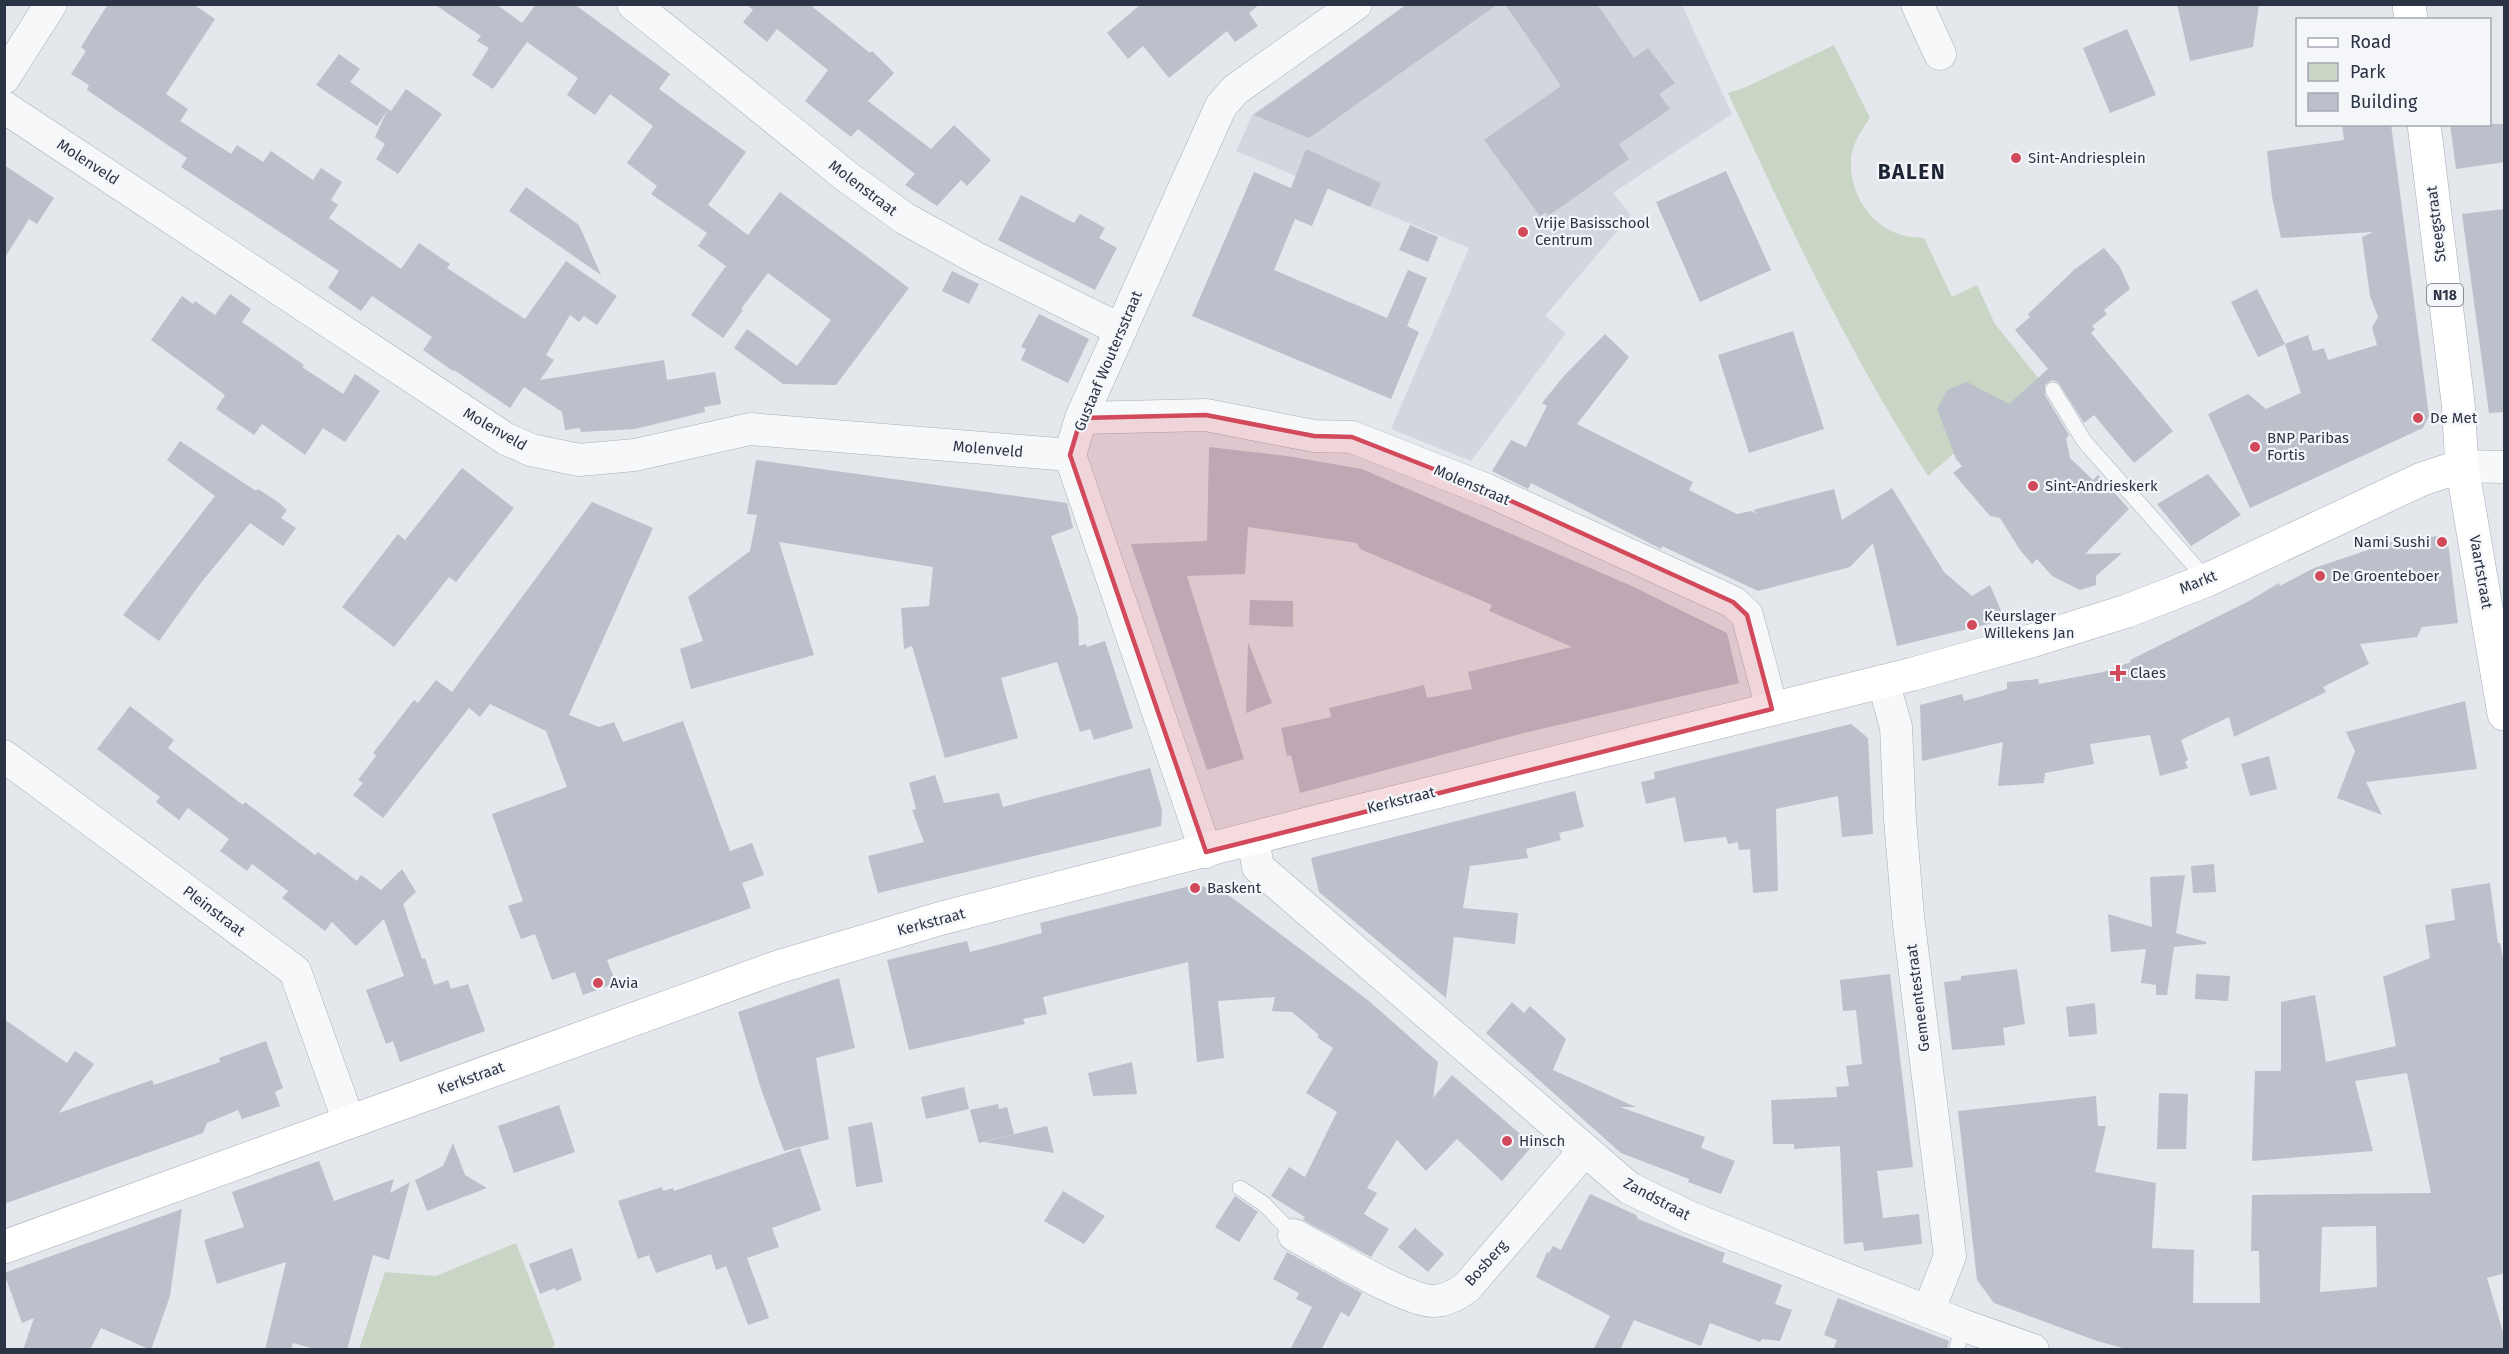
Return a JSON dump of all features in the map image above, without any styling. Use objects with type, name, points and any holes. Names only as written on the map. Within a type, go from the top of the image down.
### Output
[{"type":"main road","name":"Steegstraat","points":[[2424,126],[2458,402],[2462,466]]},
{"type":"main road","name":"Markt","points":[[1883,681],[2031,641],[2127,611],[2207,579],[2422,479],[2462,466]]},
{"type":"main road","name":"Vaartstraat","points":[[2462,466],[2505,714]]},
{"type":"main road","name":"Kerkstraat","points":[[4,1247],[844,946],[942,918],[1883,681]]},
{"type":"street","points":[[4,78],[51,4]]},
{"type":"street","name":"Molenstraat","points":[[633,4],[846,177],[904,218],[986,263],[1121,330]]},
{"type":"street","name":"Gustaaf Woutersstraat","points":[[1070,455],[1081,418],[1221,106],[1235,90],[1356,4]]},
{"type":"street","points":[[1917,4],[1940,54]]},
{"type":"street","name":"Molenveld","points":[[4,107],[506,439],[531,450],[579,460],[635,455],[750,429],[1070,455]]},
{"type":"street","name":"Molenstraat","points":[[1081,418],[1206,415],[1314,436],[1352,437],[1486,490],[1733,602],[1747,615],[1772,709]]},
{"type":"street","points":[[1070,455],[1206,852]]},
{"type":"street","name":"Markt","points":[[2462,466],[2505,467]]},
{"type":"street","name":"Gemeentestraat","points":[[1883,681],[1896,727],[1900,819],[1908,916],[1950,1256],[1928,1312]]},
{"type":"street","name":"Pleinstraat","points":[[4,756],[295,970],[349,1122]]},
{"type":"street","name":"Zandstraat","points":[[1253,839],[1258,867],[1629,1188],[1689,1217],[1928,1312],[1960,1337],[2032,1350]]},
{"type":"street","name":"Bosberg","points":[[1294,1235],[1403,1292],[1435,1301],[1448,1298],[1467,1287],[1585,1150]]},
{"type":"lane","points":[[2053,390],[2084,441],[2207,579]]},
{"type":"lane","points":[[1240,1188],[1264,1204],[1294,1235]]},
{"type":"highlighted area","points":[[1206,415],[1314,436],[1352,437],[1487,490],[1733,602],[1747,615],[1772,709],[1206,852],[1070,455],[1081,418]]},
{"type":"shaded area","name":"Vrije Basisschool Centrum","points":[[1409,5],[1682,5],[1732,114],[1613,193],[1631,215],[1545,316],[1566,333],[1471,461],[1391,429],[1469,248],[1236,151],[1253,114]]},
{"type":"green space","points":[[1834,45],[1870,118],[1852,152],[1852,177],[1860,200],[1875,220],[1885,228],[1902,235],[1924,238],[1952,297],[1977,285],[1995,324],[2039,379],[1996,415],[1941,418],[1942,422],[1967,442],[1928,476],[1872,384],[1846,336],[1797,240],[1728,93],[1746,87]]},
{"type":"green space","points":[[516,1243],[555,1344],[552,1349],[359,1349],[385,1272],[436,1276]]},
{"type":"building","points":[[108,4],[193,4],[215,19],[166,94],[188,109],[180,121],[231,154],[237,145],[263,162],[271,151],[313,180],[321,168],[342,182],[331,200],[338,205],[329,218],[401,269],[419,243],[450,264],[447,268],[525,319],[566,261],[617,296],[597,325],[584,316],[579,322],[570,315],[546,355],[554,360],[540,380],[664,360],[667,380],[715,372],[721,404],[704,407],[705,412],[635,429],[581,432],[580,428],[565,430],[562,412],[524,387],[510,408],[453,371],[423,350],[432,337],[372,296],[361,311],[328,288],[339,271],[181,167],[187,158],[87,90],[89,85],[71,74],[86,51],[81,47]]},
{"type":"building","points":[[434,4],[496,4],[522,23],[536,4],[574,4],[670,74],[659,89],[746,152],[708,205],[748,235],[780,192],[909,288],[836,385],[783,384],[734,348],[747,329],[797,366],[831,320],[768,273],[723,338],[691,315],[726,266],[698,246],[707,233],[651,194],[657,186],[627,163],[653,126],[610,94],[595,115],[567,95],[578,78],[527,42],[493,89],[472,75],[489,48],[477,41],[481,36]]},
{"type":"building","points":[[746,4],[809,4],[870,53],[872,51],[894,73],[868,101],[931,149],[954,125],[991,160],[967,186],[961,180],[937,206],[905,185],[915,174],[858,129],[851,137],[805,101],[828,70],[777,29],[767,42],[743,22],[753,10]]},
{"type":"building","points":[[1141,4],[1260,4],[1249,13],[1258,26],[1235,42],[1227,31],[1169,78],[1143,46],[1128,59],[1107,33]]},
{"type":"building","points":[[1407,4],[1498,4],[1309,138],[1254,115]]},
{"type":"building","points":[[1505,4],[1597,4],[1634,58],[1648,48],[1675,83],[1659,94],[1670,109],[1619,144],[1629,159],[1548,216],[1546,212],[1540,216],[1484,140],[1561,86]]},
{"type":"building","points":[[2177,4],[2259,4],[2253,47],[2190,61]]},
{"type":"building","points":[[2127,29],[2156,95],[2110,113],[2083,48]]},
{"type":"building","points":[[339,54],[360,69],[350,82],[391,111],[406,89],[442,114],[398,174],[376,159],[385,144],[375,137],[387,111],[377,126],[316,85]]},
{"type":"building","points":[[2505,124],[2505,162],[2456,169],[2450,126]]},
{"type":"building","points":[[2342,126],[2391,126],[2429,416],[2423,428],[2250,508],[2208,414],[2248,394],[2266,409],[2301,393],[2285,344],[2308,335],[2313,351],[2324,348],[2328,360],[2377,345],[2372,327],[2378,317],[2370,296],[2362,237],[2373,232],[2281,238],[2272,197],[2267,151],[2344,140]]},
{"type":"building","points":[[1306,149],[1381,183],[1370,207],[1328,188],[1312,226],[1295,219],[1274,270],[1387,318],[1408,270],[1427,278],[1407,326],[1419,332],[1391,399],[1192,316],[1254,172],[1291,188]]},
{"type":"building","points":[[4,165],[54,198],[37,224],[29,219],[4,259]]},
{"type":"building","points":[[1726,171],[1771,270],[1700,302],[1656,202]]},
{"type":"building","points":[[526,187],[579,225],[601,275],[509,211]]},
{"type":"building","points":[[1021,195],[1074,223],[1080,214],[1105,228],[1099,238],[1117,248],[1095,290],[998,240]]},
{"type":"building","points":[[2505,209],[2505,412],[2489,413],[2462,214]]},
{"type":"building","points":[[1410,225],[1438,237],[1428,262],[1399,250]]},
{"type":"building","points":[[2104,248],[2120,267],[2130,289],[2104,310],[2107,314],[2092,326],[2095,329],[2091,333],[2173,431],[2134,463],[2094,415],[2084,423],[2058,382],[2052,380],[2045,385],[2045,395],[2069,435],[2066,438],[2070,458],[2093,480],[2098,475],[2129,509],[2085,554],[2122,553],[2096,576],[2096,585],[2080,590],[2052,576],[2037,559],[2032,564],[2020,550],[2000,518],[1990,516],[1953,473],[1962,466],[1956,459],[1937,409],[1947,390],[1967,382],[2009,404],[2048,369],[2015,330],[2030,317],[2028,314],[2075,269]]},
{"type":"building","points":[[952,271],[979,284],[969,304],[942,291]]},
{"type":"building","points":[[2257,289],[2285,344],[2258,357],[2231,302]]},
{"type":"building","points":[[230,294],[251,309],[242,322],[304,365],[302,367],[343,394],[355,374],[380,391],[345,442],[323,428],[305,455],[262,424],[254,435],[216,409],[225,395],[151,340],[182,296],[193,304],[195,301],[215,315]]},
{"type":"building","points":[[1039,314],[1089,339],[1068,383],[1021,360],[1026,349],[1021,347]]},
{"type":"building","points":[[1793,331],[1824,429],[1749,453],[1718,355]]},
{"type":"building","points":[[1605,334],[1629,357],[1577,424],[1693,482],[1689,490],[1737,514],[1751,511],[1757,514],[1753,510],[1834,489],[1842,520],[1892,488],[1944,572],[1972,596],[1990,585],[2005,620],[1897,646],[1873,543],[1850,567],[1758,591],[1662,546],[1661,549],[1531,483],[1528,489],[1492,471],[1511,440],[1526,447],[1547,406],[1542,403],[1563,377]]},
{"type":"building","points":[[180,441],[256,491],[258,489],[278,502],[287,510],[281,518],[296,528],[283,546],[250,523],[200,584],[159,641],[123,615],[215,496],[167,460]]},
{"type":"building","points":[[1209,447],[1287,456],[1362,469],[1634,587],[1727,633],[1739,683],[1520,734],[1300,793],[1291,755],[1287,756],[1281,728],[1331,717],[1329,708],[1424,685],[1427,698],[1472,689],[1468,672],[1572,647],[1489,611],[1492,605],[1360,549],[1357,543],[1248,527],[1245,574],[1187,576],[1244,759],[1207,770],[1131,544],[1207,541]]},
{"type":"building","points":[[756,460],[1067,503],[1073,528],[1051,536],[1078,617],[1079,646],[1086,644],[1087,647],[1105,641],[1133,728],[1094,740],[1090,729],[1080,732],[1057,662],[1001,678],[1018,738],[945,758],[912,646],[904,649],[901,608],[929,606],[933,567],[779,542],[814,655],[691,689],[680,649],[703,641],[688,597],[750,551],[757,515],[747,514]]},
{"type":"building","points":[[462,468],[514,508],[456,582],[449,577],[394,647],[342,607],[398,534],[405,540]]},
{"type":"building","points":[[2208,474],[2241,515],[2191,546],[2157,504]]},
{"type":"building","points":[[592,502],[653,528],[569,715],[599,727],[614,722],[623,742],[683,721],[730,851],[752,843],[764,875],[742,883],[751,908],[607,960],[616,983],[583,995],[575,972],[552,980],[535,934],[521,939],[508,906],[523,901],[492,814],[567,787],[546,731],[490,704],[480,717],[469,708],[383,818],[353,795],[363,783],[358,780],[376,756],[373,753],[414,700],[418,703],[436,680],[452,692]]},
{"type":"building","points":[[2439,536],[2448,542],[2458,623],[2422,627],[2417,637],[2360,644],[2369,664],[2323,687],[2326,692],[2234,737],[2229,717],[2181,740],[2188,760],[2185,762],[2188,768],[2160,776],[2150,735],[2090,744],[2094,764],[2045,773],[2044,783],[1998,786],[2003,742],[1922,761],[1920,705],[1962,694],[1964,701],[2007,689],[2007,682],[2038,679],[2039,684],[2103,672],[2131,662],[2130,660],[2249,601],[2279,583],[2280,586],[2314,568],[2395,541]]},
{"type":"building","points":[[1250,600],[1293,601],[1293,627],[1249,625]]},
{"type":"building","points":[[1248,642],[1272,703],[1246,713]]},
{"type":"building","points":[[2465,701],[2477,769],[2366,782],[2382,815],[2337,798],[2355,751],[2346,732]]},
{"type":"building","points":[[130,706],[174,740],[168,748],[243,805],[245,802],[315,855],[318,852],[357,881],[361,875],[381,890],[402,869],[416,892],[403,904],[422,959],[425,958],[434,985],[448,980],[451,989],[468,984],[485,1031],[400,1062],[393,1041],[386,1044],[366,990],[404,976],[384,919],[356,946],[332,922],[325,931],[282,898],[288,891],[252,864],[247,871],[220,851],[229,839],[188,808],[179,820],[156,802],[160,797],[97,749]]},
{"type":"building","points":[[1851,724],[1868,738],[1873,834],[1842,837],[1838,796],[1776,809],[1778,891],[1753,893],[1750,849],[1739,850],[1738,842],[1728,844],[1726,837],[1684,842],[1675,797],[1646,804],[1641,782],[1655,779],[1654,772]]},
{"type":"building","points":[[2269,756],[2277,789],[2250,796],[2241,764]]},
{"type":"building","points":[[1150,768],[1162,810],[1161,826],[878,893],[868,856],[924,842],[912,810],[916,809],[909,783],[935,775],[944,803],[999,793],[1003,807]]},
{"type":"building","points":[[1575,791],[1584,827],[1559,833],[1561,840],[1526,849],[1528,858],[1470,866],[1463,908],[1518,913],[1515,944],[1454,937],[1446,998],[1319,892],[1311,858]]},
{"type":"building","points":[[2214,864],[2216,892],[2193,893],[2191,866]]},
{"type":"building","points":[[2185,875],[2176,933],[2206,942],[2206,944],[2174,947],[2167,995],[2156,995],[2156,985],[2141,983],[2146,949],[2111,952],[2108,914],[2152,927],[2150,877]]},
{"type":"building","points":[[2490,883],[2498,943],[2500,943],[2505,969],[2505,1273],[2487,1278],[2505,1339],[2505,1350],[2130,1350],[2097,1341],[1994,1303],[1977,1280],[1958,1111],[2096,1096],[2098,1126],[2106,1126],[2095,1172],[2156,1183],[2152,1248],[2194,1250],[2193,1303],[2260,1303],[2259,1251],[2251,1251],[2252,1195],[2431,1193],[2407,1073],[2355,1081],[2373,1151],[2252,1161],[2255,1071],[2281,1071],[2281,1002],[2315,995],[2326,1062],[2396,1046],[2383,977],[2430,958],[2425,925],[2455,920],[2451,889]],"holes":[[[2376,1226],[2377,1287],[2320,1292],[2322,1227]]]},
{"type":"building","points":[[1198,884],[1211,890],[1218,888],[1242,905],[1369,1001],[1438,1062],[1433,1098],[1452,1075],[1533,1145],[1502,1181],[1457,1139],[1426,1171],[1397,1140],[1367,1188],[1377,1193],[1364,1214],[1389,1229],[1371,1257],[1303,1220],[1305,1217],[1271,1196],[1289,1167],[1305,1177],[1337,1112],[1306,1093],[1333,1048],[1317,1037],[1319,1035],[1292,1012],[1272,1011],[1275,997],[1218,1001],[1224,1058],[1197,1062],[1188,962],[1043,997],[1047,1014],[1023,1019],[1025,1024],[909,1050],[887,960],[967,941],[970,952],[1042,933],[1040,923]]},
{"type":"building","points":[[2017,969],[2025,1024],[2003,1028],[2005,1045],[1952,1050],[1944,982],[1961,980],[1961,976]]},
{"type":"building","points":[[1890,974],[1913,1167],[1877,1171],[1883,1218],[1919,1214],[1922,1244],[1864,1251],[1863,1242],[1844,1244],[1840,1146],[1794,1149],[1794,1144],[1773,1144],[1771,1100],[1837,1097],[1836,1087],[1849,1086],[1846,1066],[1862,1064],[1856,1010],[1843,1011],[1840,980]]},
{"type":"building","points":[[2196,974],[2230,976],[2228,1001],[2195,999]]},
{"type":"building","points":[[839,978],[855,1048],[816,1058],[829,1139],[784,1151],[762,1092],[738,1012]]},
{"type":"building","points":[[1512,1002],[1524,1013],[1530,1006],[1566,1039],[1553,1070],[1636,1107],[1620,1107],[1705,1137],[1701,1148],[1735,1161],[1721,1194],[1621,1153],[1486,1033]]},
{"type":"building","points":[[2095,1003],[2097,1034],[2069,1037],[2066,1007]]},
{"type":"building","points":[[4,1019],[67,1063],[75,1051],[94,1064],[59,1113],[152,1080],[154,1085],[220,1062],[219,1058],[266,1041],[283,1088],[275,1092],[280,1106],[242,1119],[238,1110],[207,1123],[203,1133],[4,1204]]},
{"type":"building","points":[[1132,1062],[1137,1094],[1093,1096],[1088,1073]]},
{"type":"building","points":[[964,1087],[969,1109],[926,1119],[921,1097]]},
{"type":"building","points":[[2159,1093],[2188,1094],[2186,1149],[2157,1149]]},
{"type":"building","points":[[998,1104],[999,1109],[1007,1107],[1014,1134],[979,1143],[970,1110]]},
{"type":"building","points":[[559,1105],[575,1152],[514,1173],[498,1126]]},
{"type":"building","points":[[872,1122],[883,1182],[856,1187],[848,1127]]},
{"type":"building","points":[[1047,1126],[1054,1153],[984,1142]]},
{"type":"building","points":[[453,1143],[465,1175],[487,1188],[427,1211],[415,1180],[443,1166]]},
{"type":"building","points":[[800,1148],[821,1210],[772,1228],[779,1247],[747,1258],[769,1318],[748,1325],[726,1266],[716,1270],[711,1254],[656,1273],[649,1255],[638,1259],[618,1201],[662,1187],[663,1191],[673,1188],[674,1191]]},
{"type":"building","points":[[319,1161],[334,1201],[394,1179],[390,1193],[410,1182],[389,1260],[373,1255],[347,1350],[319,1350],[293,1343],[291,1350],[265,1350],[286,1262],[217,1284],[204,1240],[244,1227],[232,1192]]},
{"type":"building","points":[[1063,1191],[1105,1216],[1084,1244],[1044,1221]]},
{"type":"building","points":[[1590,1194],[1636,1215],[1638,1219],[1725,1253],[1722,1262],[1782,1285],[1775,1304],[1792,1310],[1780,1341],[1762,1339],[1760,1342],[1710,1323],[1701,1346],[1634,1320],[1620,1350],[1593,1350],[1610,1316],[1536,1277],[1547,1252],[1549,1253],[1553,1246],[1561,1250]]},
{"type":"building","points":[[1235,1196],[1258,1212],[1239,1242],[1215,1227]]},
{"type":"building","points":[[182,1209],[170,1296],[151,1350],[101,1328],[90,1350],[23,1350],[34,1318],[22,1323],[4,1273]]},
{"type":"building","points":[[1415,1228],[1444,1254],[1428,1272],[1398,1247]]},
{"type":"building","points":[[572,1248],[582,1280],[556,1291],[555,1288],[540,1294],[529,1264]]},
{"type":"building","points":[[1287,1252],[1362,1293],[1349,1317],[1341,1312],[1321,1350],[1290,1350],[1312,1307],[1296,1299],[1299,1293],[1273,1279]]},
{"type":"building","points":[[1838,1298],[1949,1341],[1947,1350],[1833,1350],[1837,1340],[1824,1335]]},
{"type":"place","name":"Sint-Andriesplein","points":[[2016,158]]},
{"type":"place","name":"Vrije Basisschool Centrum","points":[[1523,232]]},
{"type":"place","name":"De Met","points":[[2418,418]]},
{"type":"place","name":"BNP Paribas Fortis","points":[[2255,447]]},
{"type":"place","name":"Sint-Andrieskerk","points":[[2033,486]]},
{"type":"place","name":"Nami Sushi","points":[[2442,542]]},
{"type":"place","name":"De Groenteboer","points":[[2320,576]]},
{"type":"place","name":"Keurslager Willekens Jan","points":[[1972,625]]},
{"type":"place","name":"Claes","points":[[2118,673]]},
{"type":"place","name":"Baskent","points":[[1195,888]]},
{"type":"place","name":"Avia","points":[[598,983]]},
{"type":"place","name":"Hinsch","points":[[1507,1141]]},
{"type":"district","name":"BALEN","points":[[1912,172]]}]
